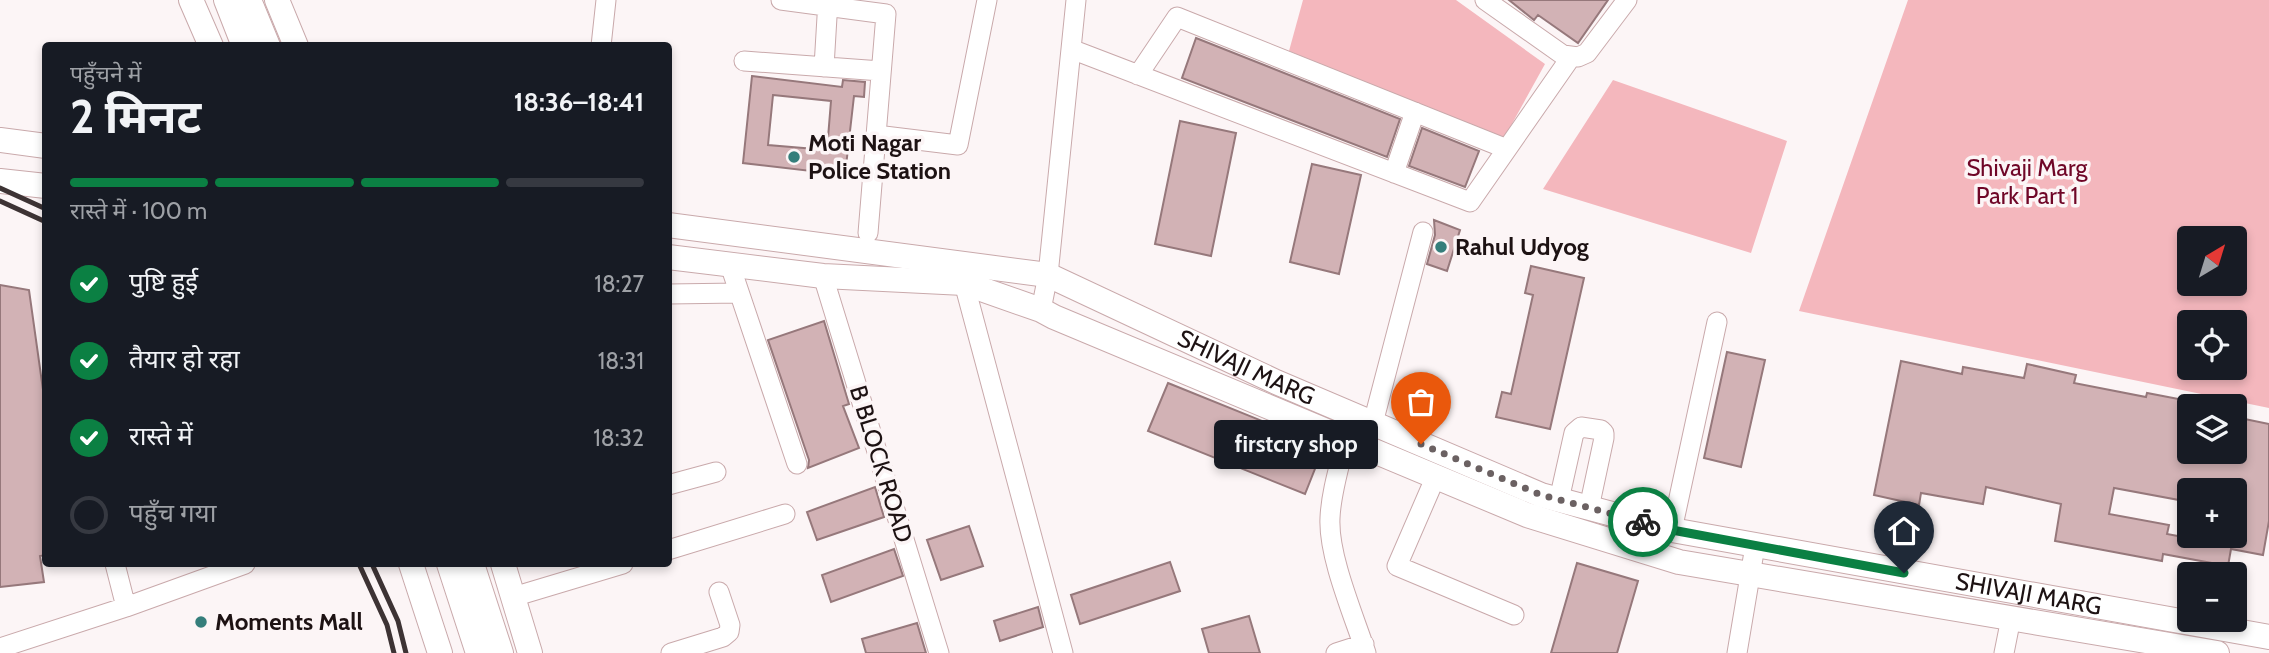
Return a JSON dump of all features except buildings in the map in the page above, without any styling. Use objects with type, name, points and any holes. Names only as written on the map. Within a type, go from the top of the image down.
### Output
[{"type":"main road","points":[[226,0],[242,42]]},
{"type":"main road","points":[[248,0],[266,42]]},
{"type":"main road","points":[[277,0],[294,42]]},
{"type":"main road","points":[[190,42],[194,6]]},
{"type":"main road","points":[[194,6],[209,42]]},
{"type":"main road","points":[[0,140],[42,145]]},
{"type":"main road","points":[[0,181],[42,186]]},
{"type":"main road","name":"SHIVAJI MARG","points":[[672,226],[1048,275],[1276,382],[1541,495],[1672,530],[2269,637]]},
{"type":"main road","name":"SHIVAJI MARG","points":[[672,258],[823,276],[964,283],[1041,310],[1527,515],[1679,562],[2011,618],[2137,646],[2217,653]]},
{"type":"main road","points":[[412,567],[440,653]]},
{"type":"main road","points":[[504,567],[530,653]]},
{"type":"main road","points":[[464,573],[478,653]]},
{"type":"main road","points":[[464,573],[501,653]]},
{"type":"street","points":[[601,42],[606,0]]},
{"type":"street","points":[[781,0],[828,3],[886,14],[869,233]]},
{"type":"street","points":[[876,135],[958,145],[988,0]]},
{"type":"street","points":[[1041,310],[1048,275],[1076,0]]},
{"type":"street","points":[[1485,0],[1563,55],[1571,57],[1587,53],[1628,0]]},
{"type":"street","points":[[824,67],[828,3]]},
{"type":"street","points":[[1138,75],[1177,17],[1507,149]]},
{"type":"street","points":[[1071,49],[1470,202],[1571,57]]},
{"type":"street","points":[[744,61],[881,71]]},
{"type":"street","points":[[1394,173],[1415,112]]},
{"type":"street","points":[[1373,423],[1423,232]]},
{"type":"street","points":[[730,265],[797,464]]},
{"type":"street","name":"B BLOCK ROAD","points":[[823,276],[939,653]]},
{"type":"street","points":[[964,283],[1063,653]]},
{"type":"street","points":[[672,293],[739,293]]},
{"type":"street","points":[[1672,530],[1717,322]]},
{"type":"street","points":[[1559,500],[1574,433],[1581,427],[1601,430],[1604,438],[1589,508]]},
{"type":"street","points":[[1336,653],[1365,649],[1330,535],[1331,504],[1346,439]]},
{"type":"street","points":[[672,484],[716,472]]},
{"type":"street","points":[[1436,476],[1397,566],[1514,615]]},
{"type":"street","points":[[672,549],[785,514]]},
{"type":"street","points":[[1737,653],[1755,546]]},
{"type":"street","points":[[116,567],[125,607]]},
{"type":"street","points":[[0,648],[237,567]]},
{"type":"street","points":[[513,597],[614,567]]},
{"type":"street","points":[[671,653],[723,637],[729,632],[730,625],[719,592]]},
{"type":"street","points":[[2004,653],[2011,618]]},
{"type":"green space","points":[[1303,0],[1456,0],[1545,64],[1503,140],[1289,51]]},
{"type":"green space","name":"Shivaji Marg Park Part 1","points":[[1908,0],[2269,0],[2269,408],[2247,403],[2247,394],[2201,394],[1799,311]]},
{"type":"green space","points":[[1613,80],[1787,141],[1751,253],[1543,189]]},
{"type":"railway","points":[[0,188],[42,207]]},
{"type":"railway","points":[[0,201],[42,220]]},
{"type":"railway","points":[[360,567],[387,625],[394,653]]},
{"type":"railway","points":[[373,567],[398,621],[406,653]]},
{"type":"way so far","points":[[1421,444],[1541,495],[1643,522]]},
{"type":"place","name":"Moti Nagar Police Station","points":[[794,157]]},
{"type":"place","name":"Rahul Udyog","points":[[1441,247]]},
{"type":"place","name":"firstcry shop","points":[[1421,444]]},
{"type":"place","name":"Moments Mall","points":[[201,622]]},
{"type":"route","points":[[1643,522],[1672,530],[1904,573]]}]
